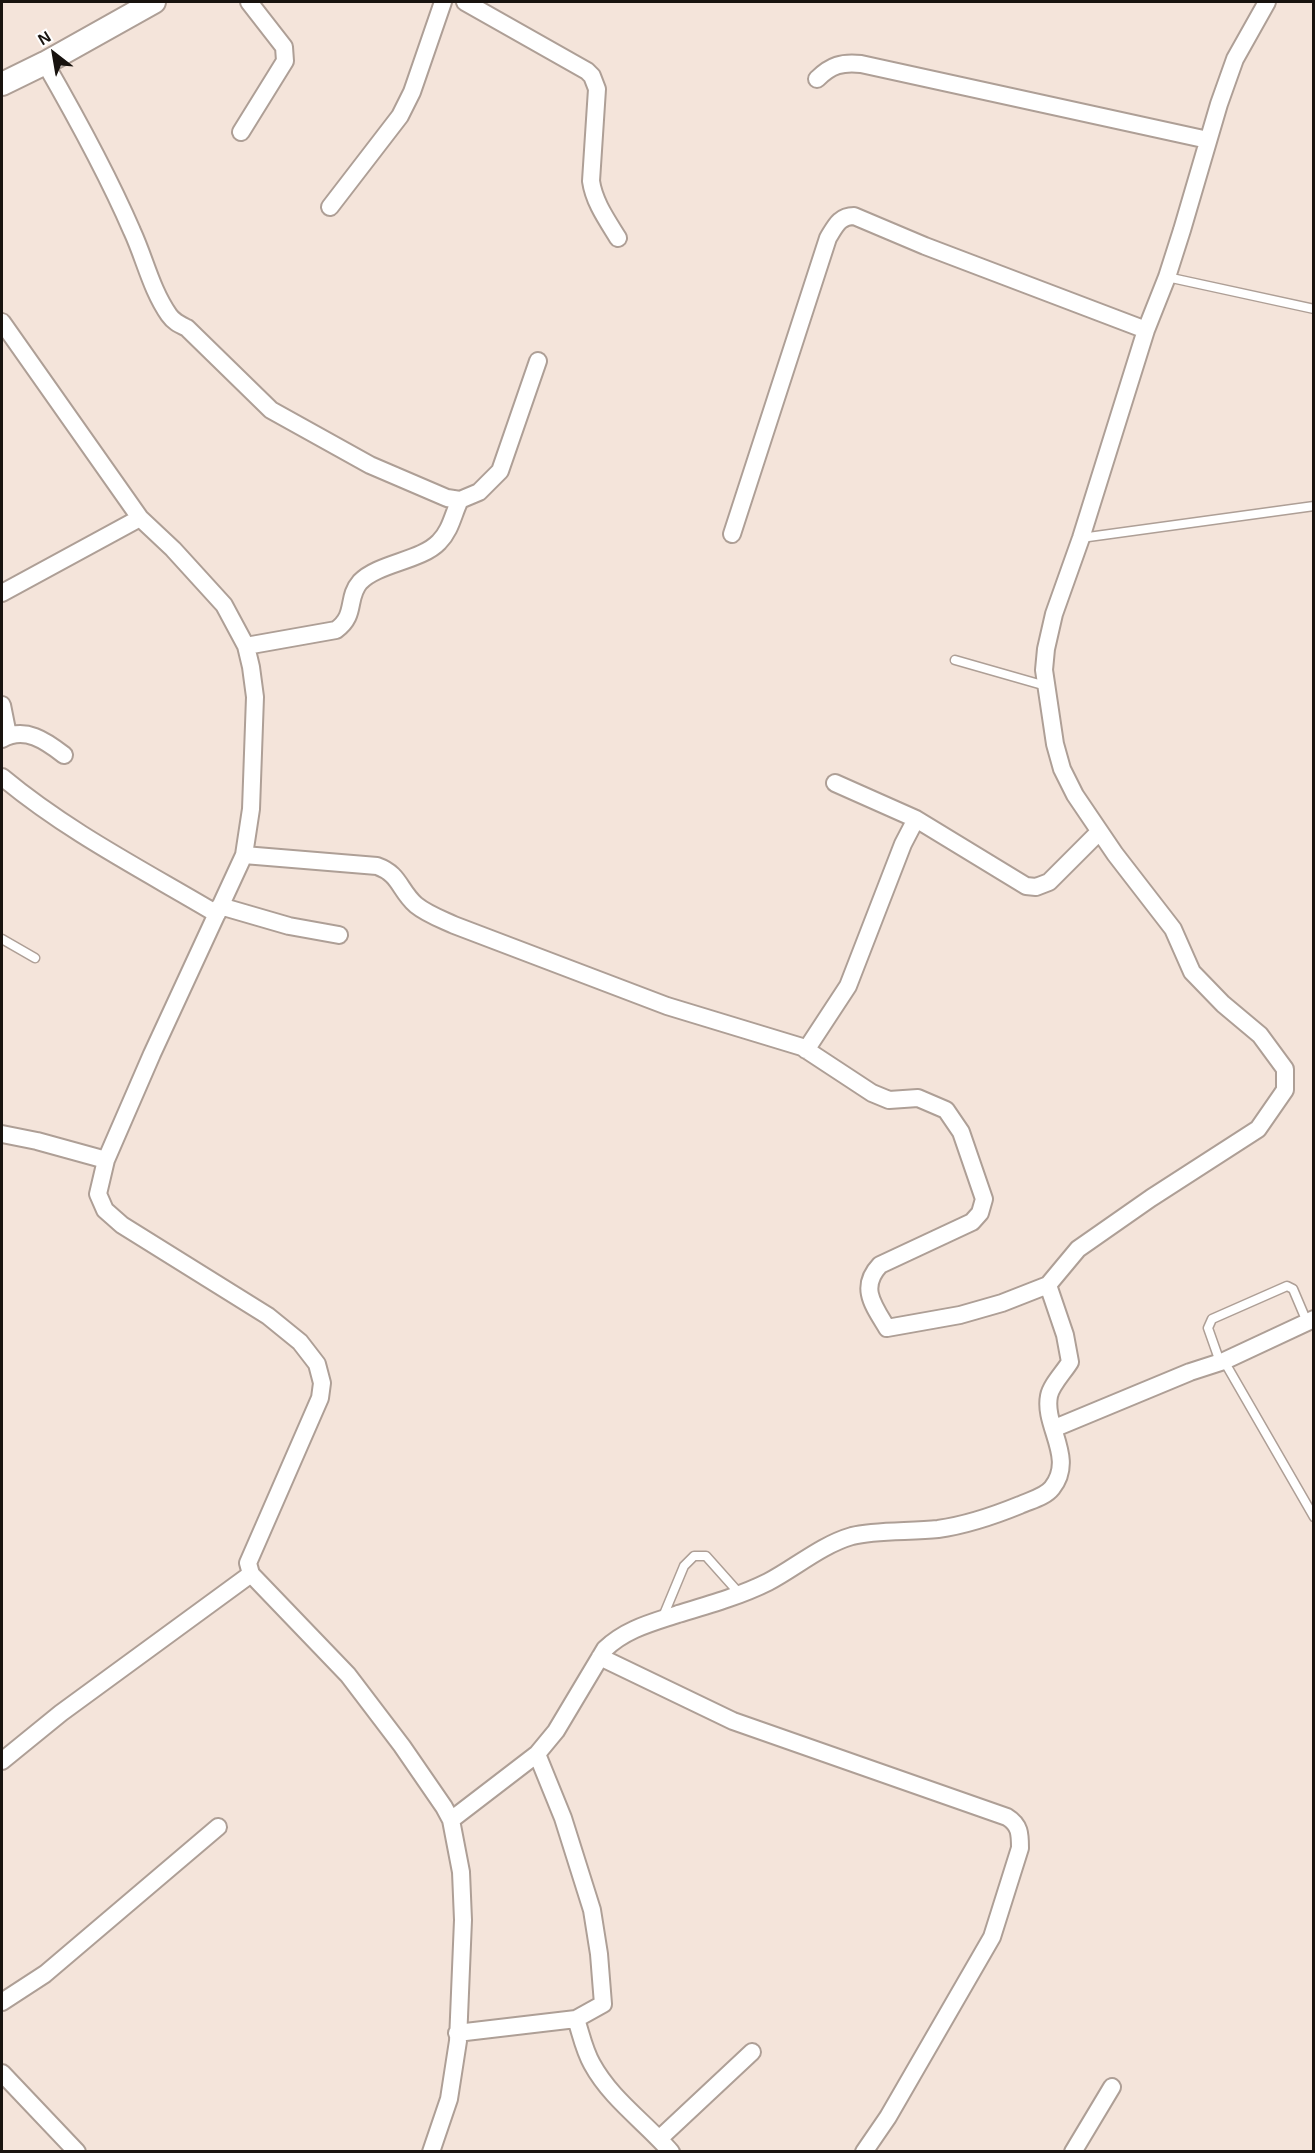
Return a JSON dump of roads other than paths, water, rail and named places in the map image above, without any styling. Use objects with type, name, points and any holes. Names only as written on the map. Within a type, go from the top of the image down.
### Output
[{"type":"main road","points":[[2,84],[45,63],[154,2]]},
{"type":"street","points":[[241,132],[285,61],[284,47],[249,2]]},
{"type":"street","points":[[330,207],[400,116],[412,92],[443,2]]},
{"type":"street","points":[[465,2],[587,71],[592,76],[597,89],[590,169],[592,187],[600,209],[618,238]]},
{"type":"street","points":[[244,855],[377,866],[389,870],[415,905],[428,914],[667,1006],[806,1050],[872,1093],[889,1100],[918,1098],[946,1110],[961,1132],[984,1199],[980,1213],[972,1222],[880,1265],[872,1274],[868,1286],[876,1311],[887,1328],[960,1315],[1002,1303],[1048,1285],[1078,1249],[1151,1198],[1258,1129],[1285,1090],[1285,1069],[1260,1035],[1223,1004],[1192,972],[1173,929],[1099,832],[1062,769],[1053,733],[1044,670],[1054,614],[1081,538],[1146,330],[1167,277],[1235,58],[1267,2]]},
{"type":"street","points":[[45,63],[109,183],[133,232],[158,296],[174,322],[187,328],[271,410],[370,465],[447,498],[460,500],[479,492],[500,471],[538,361]]},
{"type":"street","points":[[817,79],[831,67],[842,63],[861,64],[1208,140]]},
{"type":"street","points":[[732,534],[828,238],[836,224],[845,216],[854,216],[925,246],[1146,330]]},
{"type":"street","points":[[2,322],[140,518],[173,549],[224,605],[246,646],[255,697],[251,809],[244,855],[106,1160],[98,1194],[105,1210],[122,1226],[268,1316],[300,1342],[317,1364],[322,1383],[320,1398],[248,1563],[251,1574],[348,1675],[402,1746],[444,1806],[451,1820],[461,1872],[463,1920],[457,2033],[455,2062],[448,2099],[431,2151]]},
{"type":"street","points":[[246,646],[336,630],[346,623],[351,611],[353,594],[361,581],[425,552],[439,543],[449,529],[460,500]]},
{"type":"street","points":[[2,593],[140,518]]},
{"type":"street","points":[[2,705],[5,737],[23,734],[42,738],[64,755]]},
{"type":"street","points":[[2,777],[29,800],[81,835],[218,910],[339,935]]},
{"type":"street","points":[[835,783],[916,819],[1001,872],[1026,886],[1036,888],[1049,882],[1099,832]]},
{"type":"street","points":[[806,1050],[848,986],[903,844],[916,819]]},
{"type":"street","points":[[2,1134],[106,1160]]},
{"type":"street","points":[[451,1820],[537,1754],[556,1731],[605,1649],[616,1638],[637,1627],[766,1583],[833,1544],[852,1536],[965,1524],[990,1517],[1050,1490],[1059,1477],[1060,1456],[1055,1428],[1048,1412],[1049,1394],[1070,1362],[1065,1335],[1048,1285]]},
{"type":"street","points":[[1055,1428],[1190,1371],[1222,1361],[1310,1320]]},
{"type":"street","points":[[2,1761],[61,1713],[251,1574]]},
{"type":"street","points":[[600,1657],[733,1721],[1007,1817],[1015,1822],[1020,1833],[1020,1848],[992,1937],[888,2117],[864,2151]]},
{"type":"street","points":[[457,2033],[576,2019],[603,2004],[599,1954],[592,1910],[563,1818],[537,1754]]},
{"type":"street","points":[[2,2002],[45,1974],[218,1827]]},
{"type":"street","points":[[576,2019],[587,2055],[601,2078],[665,2147],[752,2052]]},
{"type":"street","points":[[2,2073],[77,2151]]},
{"type":"street","points":[[1073,2151],[1112,2087]]},
{"type":"lane","points":[[1167,277],[1314,309]]},
{"type":"lane","points":[[1081,538],[1314,506]]},
{"type":"lane","points":[[954,660],[1046,686]]},
{"type":"lane","points":[[2,939],[35,958]]},
{"type":"lane","points":[[1310,1320],[1293,1289],[1287,1286],[1212,1319],[1208,1328],[1222,1361],[1314,1517]]},
{"type":"lane","points":[[662,1619],[684,1566],[694,1556],[706,1556],[739,1593]]}]
